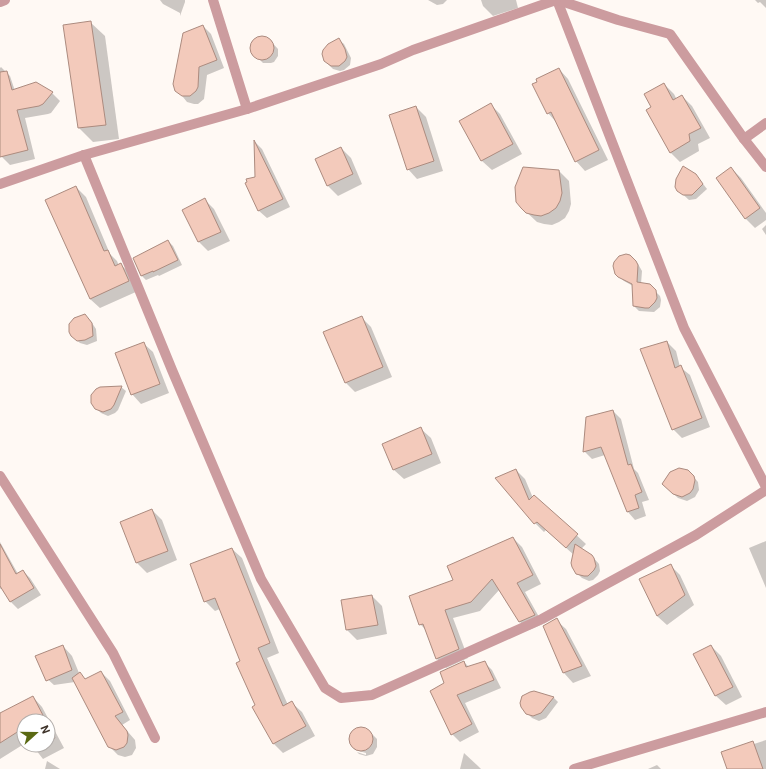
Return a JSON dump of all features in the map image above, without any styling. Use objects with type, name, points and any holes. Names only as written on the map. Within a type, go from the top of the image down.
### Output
[{"type":"street","points":[[0,2],[5,0]]},
{"type":"street","points":[[213,0],[247,109]]},
{"type":"street","points":[[84,155],[172,370],[261,579],[325,688],[341,698],[372,695],[542,619],[696,536],[766,488],[684,328],[557,0]]},
{"type":"street","points":[[0,184],[84,155],[247,109],[381,64],[413,50],[557,0],[618,20],[670,34],[744,139],[766,167]]},
{"type":"street","points":[[744,139],[766,123]]},
{"type":"street","points":[[0,476],[113,652],[155,738]]},
{"type":"street","points":[[574,769],[766,712]]},
{"type":"building","points":[[91,21],[106,125],[78,128],[63,25]]},
{"type":"building","points":[[203,25],[217,60],[199,67],[198,87],[196,91],[190,96],[182,96],[175,91],[173,84],[183,33]]},
{"type":"building","points":[[262,36],[270,40],[274,48],[270,56],[262,60],[254,56],[250,48],[254,40]]},
{"type":"building","points":[[339,38],[345,49],[347,57],[339,66],[331,66],[324,61],[322,54],[323,50],[328,44]]},
{"type":"building","points":[[559,68],[599,150],[575,162],[551,112],[547,114],[532,84],[537,82],[536,79]]},
{"type":"building","points":[[7,71],[12,90],[36,82],[53,92],[43,104],[39,106],[17,110],[28,150],[0,157],[0,72]]},
{"type":"building","points":[[664,83],[673,100],[682,95],[701,128],[689,134],[690,141],[670,153],[646,110],[651,107],[644,94]]},
{"type":"building","points":[[491,103],[513,144],[481,161],[459,121]]},
{"type":"building","points":[[416,106],[434,161],[407,170],[389,115]]},
{"type":"building","points":[[254,140],[283,199],[258,211],[245,183],[247,182],[246,179],[255,177]]},
{"type":"building","points":[[341,147],[353,174],[327,186],[315,159]]},
{"type":"building","points":[[683,166],[696,174],[703,184],[692,195],[683,195],[677,191],[675,187],[676,179]]},
{"type":"building","points":[[523,167],[559,170],[562,193],[556,208],[549,213],[541,216],[526,213],[516,202],[515,187]]},
{"type":"building","points":[[731,167],[760,208],[745,219],[716,178]]},
{"type":"building","points":[[76,186],[104,251],[108,250],[115,266],[121,263],[129,281],[90,299],[45,200]]},
{"type":"building","points":[[205,198],[221,232],[198,242],[182,210]]},
{"type":"building","points":[[168,240],[178,260],[141,276],[133,258]]},
{"type":"building","points":[[626,254],[630,255],[638,265],[637,282],[650,284],[656,290],[657,298],[649,308],[633,306],[632,284],[615,274],[613,266],[614,262],[619,256]]},
{"type":"building","points":[[85,314],[92,323],[93,336],[85,340],[77,341],[69,332],[69,324],[74,318]]},
{"type":"building","points":[[362,316],[383,367],[345,383],[323,332]]},
{"type":"building","points":[[667,341],[675,368],[681,365],[702,418],[672,430],[640,349]]},
{"type":"building","points":[[144,342],[160,384],[131,395],[115,353]]},
{"type":"building","points":[[122,386],[111,409],[103,412],[95,409],[91,403],[91,395],[96,389],[100,387]]},
{"type":"building","points":[[613,410],[628,465],[631,464],[642,492],[635,495],[639,508],[627,512],[601,447],[583,452],[586,417]]},
{"type":"building","points":[[421,427],[432,454],[393,470],[382,444]]},
{"type":"building","points":[[679,468],[688,470],[694,476],[695,480],[693,489],[690,493],[682,497],[673,494],[662,484],[670,472]]},
{"type":"building","points":[[516,469],[529,500],[534,495],[578,534],[566,548],[537,522],[534,524],[495,478]]},
{"type":"building","points":[[152,509],[168,551],[136,563],[120,522]]},
{"type":"building","points":[[513,537],[533,575],[517,583],[535,615],[519,622],[492,579],[471,602],[445,610],[459,649],[436,659],[423,624],[419,625],[409,596],[453,580],[447,566]]},
{"type":"building","points":[[0,544],[16,574],[23,570],[34,588],[10,602],[0,586]]},
{"type":"building","points":[[575,544],[592,555],[594,558],[596,566],[588,576],[576,574],[572,567],[571,563]]},
{"type":"building","points":[[232,548],[270,643],[258,648],[283,706],[292,701],[306,726],[273,744],[252,707],[255,705],[236,663],[240,661],[215,598],[204,602],[190,564]]},
{"type":"building","points":[[671,564],[685,595],[657,616],[639,579]]},
{"type":"building","points":[[372,595],[378,625],[346,630],[341,600]]},
{"type":"building","points":[[557,618],[582,666],[563,673],[543,626]]},
{"type":"building","points":[[63,645],[72,670],[46,681],[35,656]]},
{"type":"building","points":[[711,645],[733,687],[715,696],[693,654]]},
{"type":"building","points":[[464,661],[466,667],[485,661],[494,680],[457,695],[472,724],[451,735],[430,691],[444,683],[440,672]]},
{"type":"building","points":[[101,671],[123,712],[115,716],[127,731],[128,735],[127,743],[124,747],[116,750],[108,747],[72,678],[80,672],[85,679]]},
{"type":"building","points":[[534,691],[554,697],[541,713],[533,716],[526,714],[520,703],[522,696]]},
{"type":"building","points":[[33,696],[42,713],[16,713],[16,733],[0,743],[0,713]]},
{"type":"building","points":[[361,727],[370,730],[373,739],[370,748],[361,751],[352,748],[349,739],[352,730]]},
{"type":"building","points":[[753,741],[763,769],[727,769],[721,752]]}]
